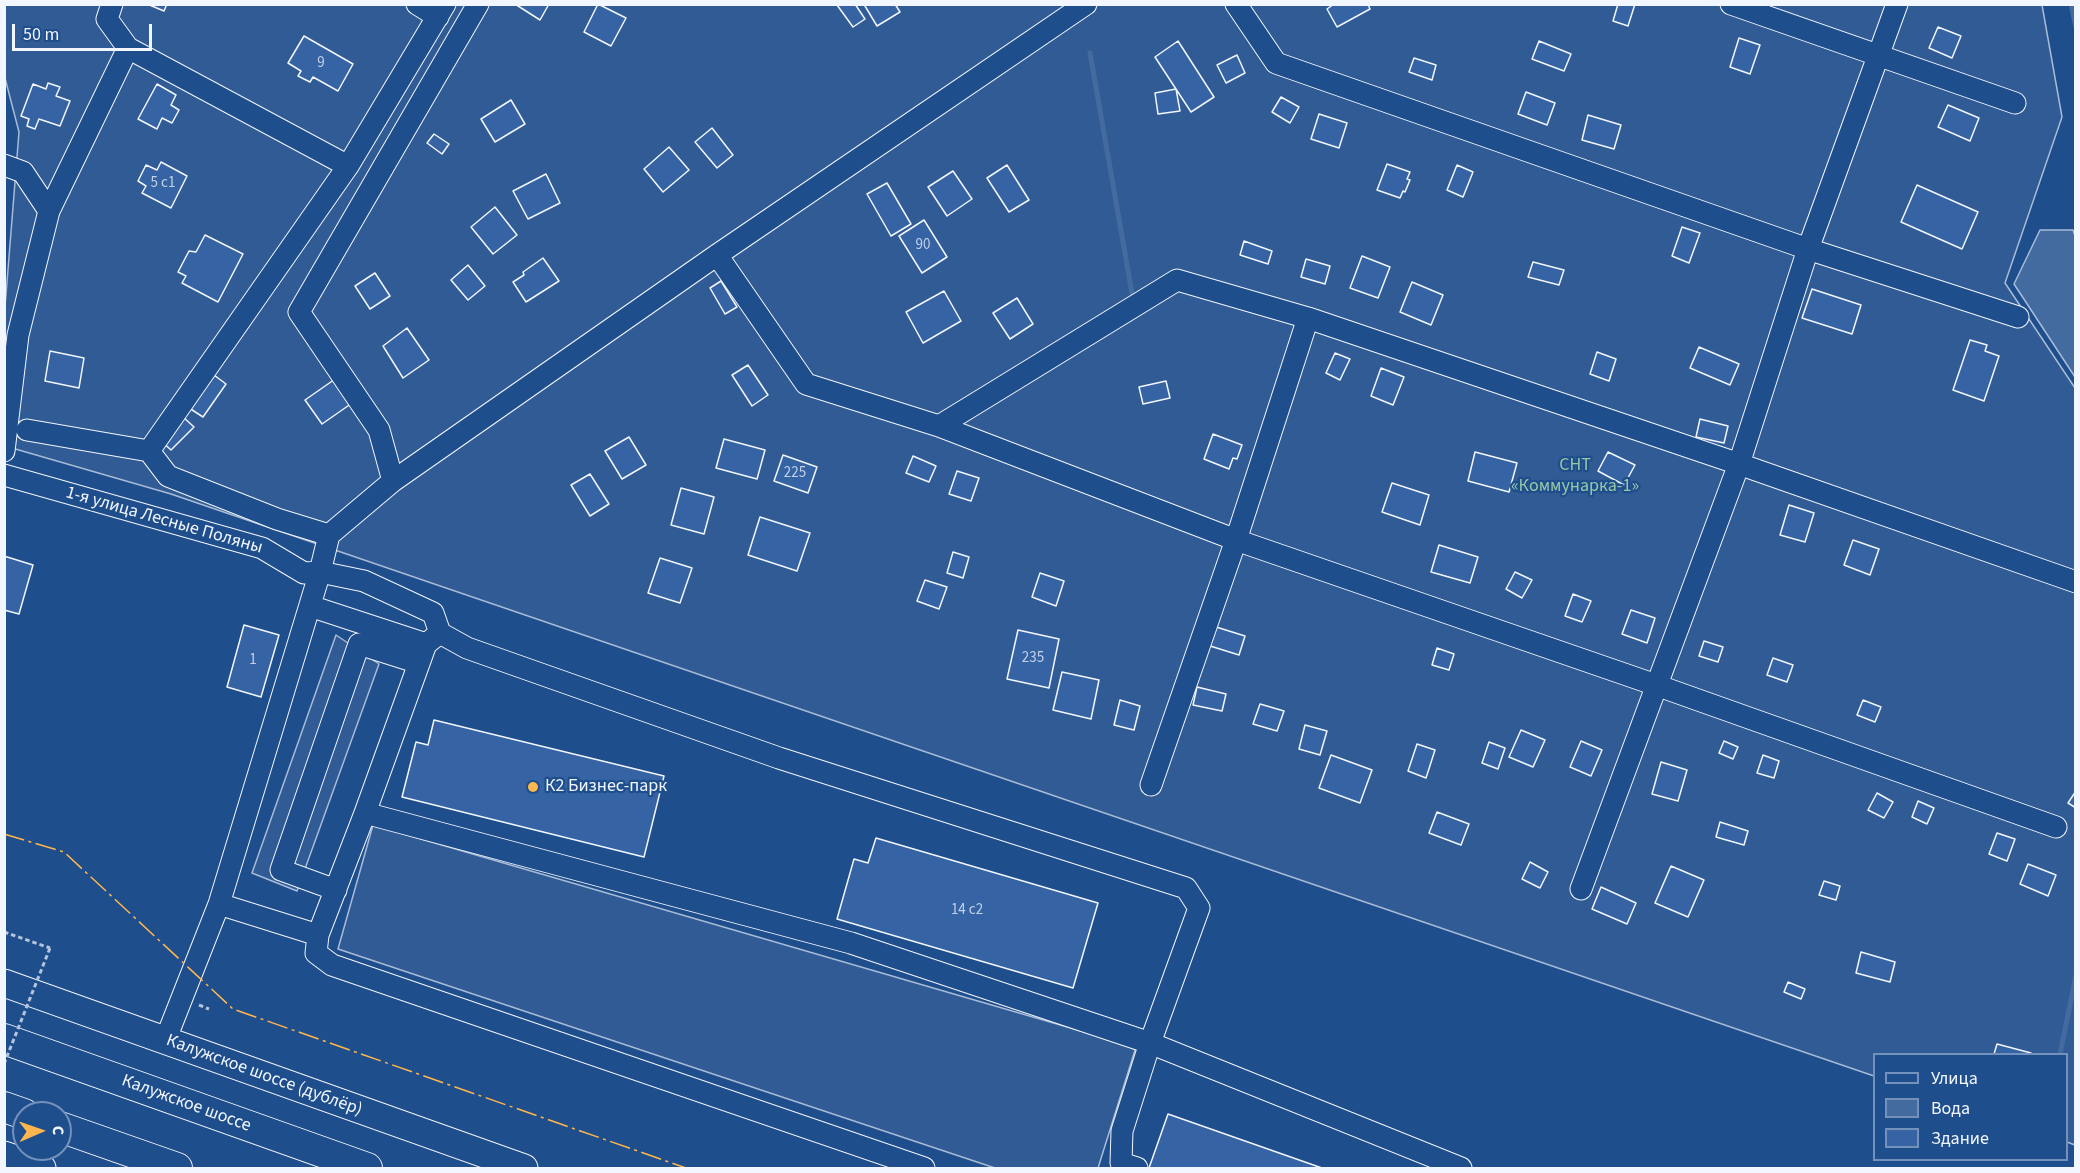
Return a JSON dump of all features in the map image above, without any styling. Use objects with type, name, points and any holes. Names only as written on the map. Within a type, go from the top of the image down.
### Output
[{"type":"highway","name":"Калужское шоссе","points":[[4,1039],[367,1168]]},
{"type":"highway","points":[[72,1130],[177,1168]]},
{"type":"main road","name":"Калужское шоссе (дублёр)","points":[[4,983],[524,1168]]},
{"type":"main road","points":[[4,1155],[42,1168]]},
{"type":"street","points":[[112,4],[107,19],[128,48],[348,166]]},
{"type":"street","points":[[149,451],[348,166],[442,11],[417,4]]},
{"type":"street","points":[[393,481],[379,430],[299,312],[478,4]]},
{"type":"street","points":[[165,1041],[219,904],[310,606],[329,535],[393,481],[717,255],[1086,4]]},
{"type":"street","points":[[1236,4],[1276,63],[1808,249],[2018,317]]},
{"type":"street","points":[[1731,4],[2015,103]]},
{"type":"street","points":[[1581,889],[1739,464],[1808,249],[1897,4]]},
{"type":"street","points":[[4,451],[18,335],[49,211],[128,48]]},
{"type":"street","points":[[4,165],[23,172],[49,211]]},
{"type":"street","points":[[717,255],[807,384],[939,426],[1236,540],[1656,685],[2056,827]]},
{"type":"street","points":[[939,426],[1177,280],[1308,318],[1739,464],[2076,582]]},
{"type":"street","points":[[1151,785],[1236,540],[1308,318]]},
{"type":"street","points":[[27,430],[149,451],[168,476],[278,519],[329,535]]},
{"type":"street","name":"1-я улица Лесные Поляны","points":[[4,475],[262,548],[304,573],[320,572],[364,582],[433,613],[429,647]]},
{"type":"street","points":[[310,606],[429,647]]},
{"type":"street","points":[[336,890],[281,870],[359,644],[467,648],[779,758],[1186,888],[1199,908],[1150,1043],[1122,1131],[1121,1163],[1137,1168]]},
{"type":"street","points":[[429,647],[318,935],[316,953],[332,965],[924,1168]]},
{"type":"street","points":[[366,813],[850,943],[1150,1043],[1461,1168]]},
{"type":"street","points":[[219,904],[318,935]]},
{"type":"path","points":[[4,932],[50,948],[4,1064]]},
{"type":"shaded area","name":"СНТ «Коммунарка-1»","points":[[4,5],[2042,5],[2062,117],[2005,283],[2075,388],[2075,1145],[2068,1142],[2068,1053],[1873,1053],[1873,1076],[171,494],[5,446],[5,307],[19,132],[5,78]]},
{"type":"shaded area","points":[[336,635],[379,664],[297,891],[252,873]]},
{"type":"shaded area","points":[[373,825],[1136,1047],[1098,1168],[995,1168],[338,949]]},
{"type":"water","points":[[2040,230],[2073,230],[2075,236],[2075,377],[2014,284]]},
{"type":"building","points":[[147,4],[167,4],[164,11]]},
{"type":"building","points":[[515,4],[549,4],[540,20]]},
{"type":"building","points":[[598,4],[626,18],[611,46],[584,32]]},
{"type":"building","points":[[855,4],[865,19],[853,27],[837,5]]},
{"type":"building","points":[[867,4],[895,4],[900,12],[877,26],[865,6]]},
{"type":"building","points":[[1334,4],[1368,4],[1370,9],[1337,27],[1327,9]]},
{"type":"building","points":[[1618,4],[1635,4],[1628,26],[1613,21]]},
{"type":"building","points":[[1938,27],[1961,36],[1952,58],[1929,48]]},
{"type":"building","points":[[304,36],[353,64],[338,91],[313,77],[310,82],[298,76],[301,71],[288,63]]},
{"type":"building","points":[[1739,38],[1760,45],[1750,74],[1730,67]]},
{"type":"building","points":[[1178,41],[1214,97],[1191,112],[1155,57]]},
{"type":"building","points":[[1539,41],[1571,54],[1564,71],[1532,59]]},
{"type":"building","points":[[1237,55],[1245,73],[1226,83],[1217,65]]},
{"type":"building","points":[[1414,58],[1436,65],[1432,80],[1409,72]]},
{"type":"building","points":[[48,83],[60,87],[56,96],[70,101],[60,126],[39,119],[35,129],[27,126],[29,119],[21,116],[33,84],[46,89]]},
{"type":"building","points":[[157,84],[176,95],[171,105],[179,110],[172,123],[162,118],[157,129],[138,119]]},
{"type":"building","points":[[1176,89],[1180,111],[1158,114],[1155,93]]},
{"type":"building","points":[[1526,92],[1555,103],[1547,125],[1518,114]]},
{"type":"building","points":[[1281,97],[1299,107],[1290,123],[1272,112]]},
{"type":"building","points":[[511,100],[525,124],[495,142],[481,119]]},
{"type":"building","points":[[1948,105],[1979,118],[1970,141],[1938,127]]},
{"type":"building","points":[[1319,114],[1347,123],[1339,148],[1311,139]]},
{"type":"building","points":[[1588,115],[1621,125],[1614,149],[1582,140]]},
{"type":"building","points":[[712,128],[733,155],[717,168],[695,142]]},
{"type":"building","points":[[434,134],[449,144],[442,154],[427,143]]},
{"type":"building","points":[[669,147],[689,170],[663,192],[644,169]]},
{"type":"building","points":[[161,162],[187,176],[171,208],[142,193],[146,186],[138,181],[146,165],[157,170]]},
{"type":"building","points":[[1387,164],[1410,172],[1407,179],[1410,180],[1400,198],[1377,190]]},
{"type":"building","points":[[1007,165],[1029,200],[1009,212],[987,178]]},
{"type":"building","points":[[1457,165],[1473,172],[1463,197],[1447,190]]},
{"type":"building","points":[[953,171],[972,199],[947,216],[928,187]]},
{"type":"building","points":[[546,174],[560,203],[528,219],[513,191]]},
{"type":"building","points":[[887,183],[911,224],[891,236],[867,194]]},
{"type":"building","points":[[1917,185],[1978,212],[1962,249],[1901,222]]},
{"type":"building","points":[[495,207],[517,235],[493,254],[471,227]]},
{"type":"building","points":[[924,220],[947,257],[922,273],[899,236]]},
{"type":"building","points":[[1682,227],[1700,233],[1689,263],[1672,256]]},
{"type":"building","points":[[205,235],[243,254],[218,302],[182,283],[186,276],[178,272],[189,251],[196,252]]},
{"type":"building","points":[[1244,241],[1272,251],[1268,264],[1240,255]]},
{"type":"building","points":[[1362,256],[1390,267],[1378,298],[1350,288]]},
{"type":"building","points":[[543,258],[559,281],[526,302],[513,282]]},
{"type":"building","points":[[1306,259],[1330,266],[1325,284],[1301,277]]},
{"type":"building","points":[[1533,262],[1564,270],[1559,285],[1528,277]]},
{"type":"building","points":[[468,265],[485,286],[468,300],[451,280]]},
{"type":"building","points":[[375,273],[390,296],[370,309],[355,286]]},
{"type":"building","points":[[721,281],[737,307],[725,314],[710,288]]},
{"type":"building","points":[[1412,282],[1443,295],[1431,325],[1400,312]]},
{"type":"building","points":[[1812,289],[1861,305],[1852,334],[1802,318]]},
{"type":"building","points":[[944,291],[961,321],[923,343],[906,312]]},
{"type":"building","points":[[1017,298],[1033,324],[1010,339],[993,313]]},
{"type":"building","points":[[407,328],[429,360],[403,378],[383,346]]},
{"type":"building","points":[[1970,340],[1987,345],[1985,351],[1999,356],[1984,401],[1953,390]]},
{"type":"building","points":[[1699,347],[1739,364],[1730,385],[1690,368]]},
{"type":"building","points":[[50,351],[84,358],[79,388],[45,381]]},
{"type":"building","points":[[1597,352],[1616,359],[1609,381],[1590,374]]},
{"type":"building","points":[[1335,353],[1350,359],[1340,380],[1326,373]]},
{"type":"building","points":[[748,365],[768,395],[752,406],[732,375]]},
{"type":"building","points":[[1381,368],[1404,377],[1393,405],[1371,396]]},
{"type":"building","points":[[210,372],[226,384],[203,417],[186,406]]},
{"type":"building","points":[[338,377],[355,401],[322,424],[305,400]]},
{"type":"building","points":[[1166,381],[1170,398],[1143,404],[1139,387]]},
{"type":"building","points":[[182,416],[194,427],[171,450],[159,439]]},
{"type":"building","points":[[1700,419],[1728,426],[1724,443],[1696,437]]},
{"type":"building","points":[[1213,434],[1242,445],[1237,459],[1233,458],[1229,469],[1204,459]]},
{"type":"building","points":[[629,437],[646,465],[622,479],[605,451]]},
{"type":"building","points":[[724,439],[765,450],[757,479],[716,468]]},
{"type":"building","points":[[1475,452],[1517,463],[1509,492],[1468,481]]},
{"type":"building","points":[[1608,452],[1635,465],[1624,485],[1598,471]]},
{"type":"building","points":[[783,455],[817,467],[808,493],[774,481]]},
{"type":"building","points":[[913,456],[936,466],[929,482],[906,473]]},
{"type":"building","points":[[957,471],[979,478],[971,501],[949,494]]},
{"type":"building","points":[[590,474],[609,504],[590,516],[571,485]]},
{"type":"building","points":[[1392,483],[1429,495],[1420,525],[1382,512]]},
{"type":"building","points":[[681,488],[714,497],[704,534],[671,525]]},
{"type":"building","points":[[1789,505],[1814,513],[1805,542],[1780,535]]},
{"type":"building","points":[[760,517],[810,533],[797,571],[748,555]]},
{"type":"building","points":[[1853,540],[1879,549],[1870,575],[1844,565]]},
{"type":"building","points":[[1439,545],[1478,557],[1470,583],[1431,572]]},
{"type":"building","points":[[953,552],[969,557],[963,578],[947,573]]},
{"type":"building","points":[[4,556],[33,565],[19,614],[4,610]]},
{"type":"building","points":[[660,558],[692,568],[680,603],[648,593]]},
{"type":"building","points":[[1515,572],[1532,580],[1522,598],[1506,589]]},
{"type":"building","points":[[1040,573],[1064,581],[1056,606],[1032,597]]},
{"type":"building","points":[[925,580],[947,587],[939,609],[917,601]]},
{"type":"building","points":[[1573,594],[1591,601],[1582,622],[1565,616]]},
{"type":"building","points":[[1631,610],[1655,618],[1647,643],[1622,634]]},
{"type":"building","points":[[244,625],[279,635],[261,697],[227,687]]},
{"type":"building","points":[[1213,626],[1245,636],[1239,655],[1207,645]]},
{"type":"building","points":[[1018,630],[1059,639],[1049,688],[1007,679]]},
{"type":"building","points":[[1704,641],[1723,647],[1718,662],[1699,656]]},
{"type":"building","points":[[1437,648],[1454,654],[1449,670],[1432,665]]},
{"type":"building","points":[[1773,658],[1793,665],[1787,682],[1767,675]]},
{"type":"building","points":[[1062,672],[1099,680],[1091,719],[1053,710]]},
{"type":"building","points":[[1197,687],[1226,694],[1222,711],[1193,705]]},
{"type":"building","points":[[1120,700],[1140,706],[1134,730],[1114,725]]},
{"type":"building","points":[[1863,700],[1881,707],[1875,722],[1857,715]]},
{"type":"building","points":[[1260,704],[1284,711],[1277,731],[1253,724]]},
{"type":"building","name":"К2 Бизнес-парк","points":[[434,720],[664,776],[644,857],[402,797],[416,742],[428,745]]},
{"type":"building","points":[[1305,725],[1327,731],[1320,755],[1299,749]]},
{"type":"building","points":[[1521,730],[1545,740],[1533,767],[1509,757]]},
{"type":"building","points":[[1581,741],[1602,750],[1591,776],[1570,767]]},
{"type":"building","points":[[1724,741],[1738,747],[1733,759],[1719,753]]},
{"type":"building","points":[[1489,742],[1505,748],[1498,769],[1482,763]]},
{"type":"building","points":[[1417,744],[1435,750],[1426,778],[1408,771]]},
{"type":"building","points":[[1331,755],[1372,770],[1360,803],[1319,788]]},
{"type":"building","points":[[1763,755],[1779,761],[1774,778],[1757,773]]},
{"type":"building","points":[[1661,762],[1687,770],[1678,801],[1652,794]]},
{"type":"building","points":[[2076,791],[2076,808],[2068,803]]},
{"type":"building","points":[[1877,793],[1893,802],[1884,818],[1868,810]]},
{"type":"building","points":[[1918,801],[1934,808],[1927,824],[1912,817]]},
{"type":"building","points":[[1437,812],[1469,824],[1461,845],[1429,833]]},
{"type":"building","points":[[1720,822],[1748,831],[1744,845],[1716,837]]},
{"type":"building","points":[[1997,833],[2015,839],[2007,861],[1989,854]]},
{"type":"building","points":[[876,838],[1098,903],[1073,988],[837,919],[854,859],[868,863]]},
{"type":"building","points":[[1530,862],[1548,872],[1540,888],[1522,879]]},
{"type":"building","points":[[2028,864],[2056,875],[2048,896],[2020,884]]},
{"type":"building","points":[[1671,866],[1704,880],[1688,917],[1655,903]]},
{"type":"building","points":[[1824,881],[1840,886],[1836,900],[1819,895]]},
{"type":"building","points":[[1601,887],[1636,903],[1627,924],[1592,909]]},
{"type":"building","points":[[1861,952],[1895,962],[1890,982],[1856,973]]},
{"type":"building","points":[[1788,982],[1805,989],[1801,999],[1784,992]]},
{"type":"building","points":[[1997,1044],[2031,1053],[1994,1053]]},
{"type":"building","points":[[1168,1114],[1322,1168],[1149,1168]]},
{"type":"waterway","points":[[2071,4],[2076,27]]},
{"type":"waterway","points":[[1090,53],[1133,299]]},
{"type":"waterway","points":[[2060,1053],[2076,975]]},
{"type":"power","points":[[4,834],[64,852],[233,1009],[686,1168]]},
{"type":"place","name":"К2 Бизнес-парк","points":[[533,787]]}]
